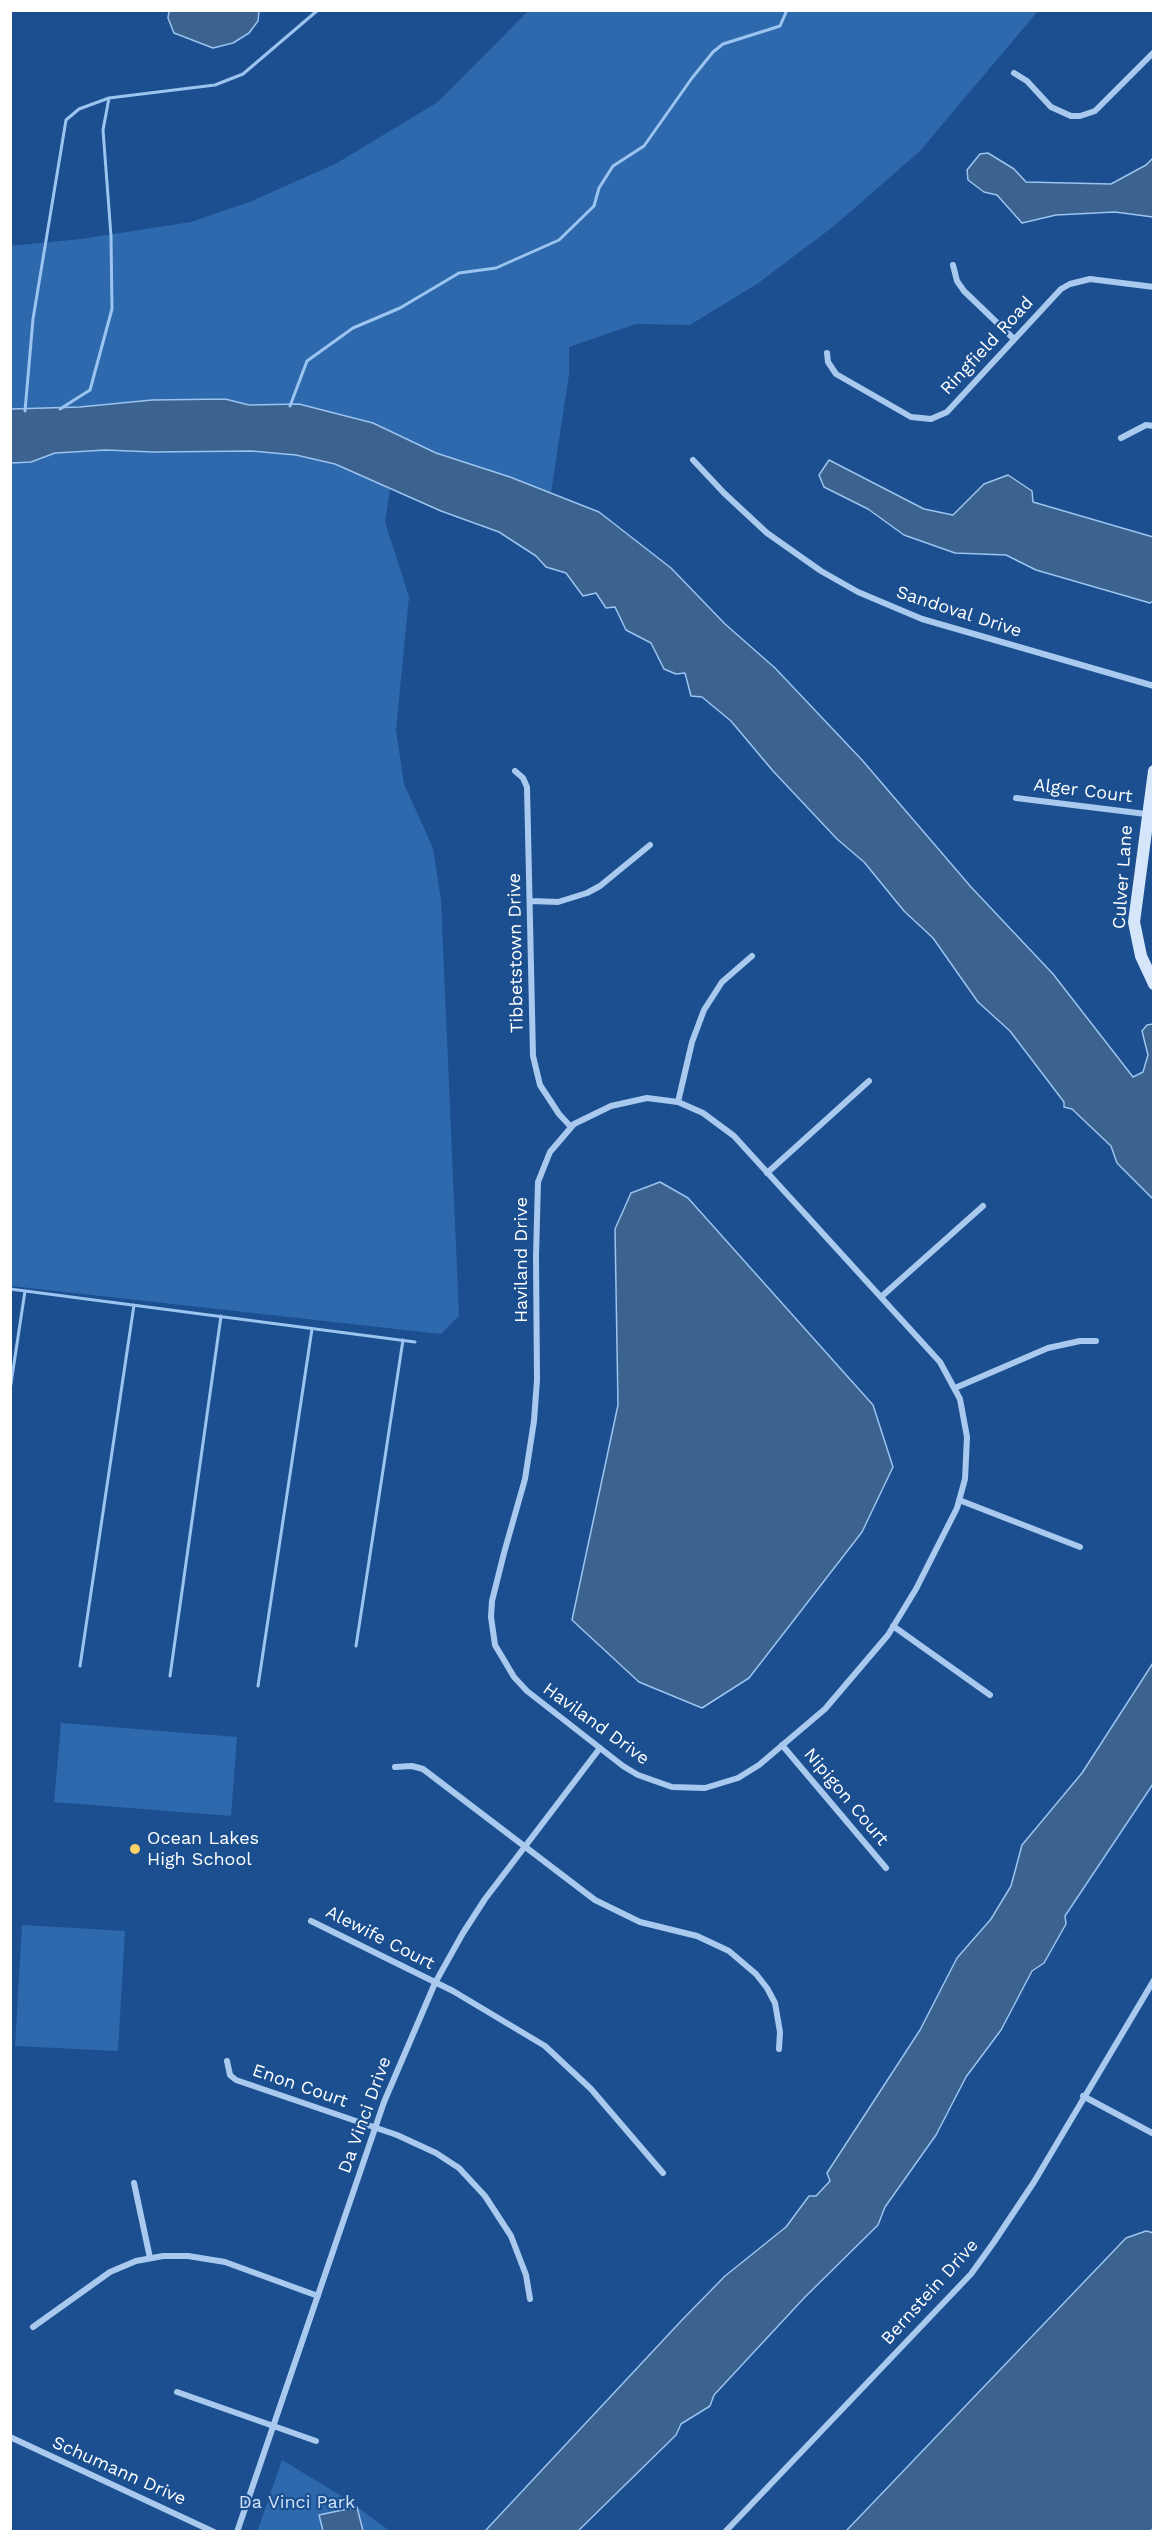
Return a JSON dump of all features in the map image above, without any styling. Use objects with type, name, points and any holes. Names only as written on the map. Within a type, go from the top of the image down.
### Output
[{"type":"street","points":[[1014,73],[1027,81],[1051,107],[1071,116],[1080,116],[1095,111],[1154,52]]},
{"type":"street","points":[[953,265],[957,281],[964,291],[1014,339]]},
{"type":"street","name":"Ringfield Road","points":[[827,353],[828,362],[836,374],[911,417],[931,419],[947,412],[1061,289],[1077,280],[1090,279],[1154,287]]},
{"type":"street","points":[[1121,438],[1146,425],[1154,426]]},
{"type":"street","name":"Sandoval Drive","points":[[693,460],[767,533],[821,571],[858,592],[922,619],[1154,686]]},
{"type":"street","name":"Tibbetstown Drive","points":[[515,771],[523,778],[527,787],[532,1037],[537,1075],[549,1100],[572,1126]]},
{"type":"street","name":"Culver Lane","points":[[1154,771],[1146,814],[1134,922],[1141,956],[1154,984]]},
{"type":"street","name":"Alger Court","points":[[1016,798],[1146,814]]},
{"type":"street","points":[[531,901],[558,902],[587,893],[600,886],[650,845]]},
{"type":"street","points":[[678,1102],[692,1042],[704,1010],[722,982],[752,956]]},
{"type":"street","points":[[767,1173],[868,1081]]},
{"type":"street","name":"Haviland Drive","points":[[662,1098],[703,1113],[719,1124],[734,1136],[940,1362],[955,1388],[965,1418],[967,1437],[964,1479],[959,1500],[938,1548],[894,1626],[825,1708],[759,1765],[738,1778],[722,1784],[690,1789],[672,1787],[638,1776],[527,1691],[514,1677],[495,1645],[491,1617],[492,1601],[525,1479],[534,1421],[537,1380],[538,1182],[550,1152],[572,1126],[592,1114],[632,1100],[662,1098]]},
{"type":"street","points":[[881,1297],[983,1206]]},
{"type":"street","points":[[955,1388],[1048,1347],[1080,1341],[1096,1341]]},
{"type":"street","points":[[959,1500],[1080,1547]]},
{"type":"street","points":[[894,1626],[990,1695]]},
{"type":"street","name":"Nipigon Court","points":[[782,1745],[886,1868]]},
{"type":"street","name":"Da Vinci Drive","points":[[237,2532],[375,2128],[406,2046],[435,1983],[463,1933],[523,1847],[600,1748]]},
{"type":"street","points":[[395,1767],[412,1766],[423,1770],[523,1847],[596,1900],[617,1912],[640,1922],[714,1942],[741,1959],[767,1988],[775,2003],[780,2032],[779,2049]]},
{"type":"street","name":"Alewife Court","points":[[311,1921],[497,2016],[545,2046],[591,2089],[663,2173]]},
{"type":"street","name":"Bernstein Drive","points":[[725,2532],[971,2274],[1034,2182],[1154,1980]]},
{"type":"street","name":"Enon Court","points":[[227,2061],[230,2075],[236,2080],[397,2135],[427,2148],[469,2178],[497,2212],[511,2236],[526,2275],[530,2299]]},
{"type":"street","points":[[1083,2096],[1154,2134]]},
{"type":"street","points":[[134,2183],[150,2258]]},
{"type":"street","points":[[33,2327],[110,2272],[124,2265],[150,2258],[188,2256],[208,2259],[318,2296]]},
{"type":"street","points":[[177,2392],[316,2441]]},
{"type":"street","name":"Schumann Drive","points":[[10,2437],[214,2532]]},
{"type":"green space","points":[[528,11],[1038,11],[920,151],[834,226],[757,284],[690,325],[636,324],[569,347],[569,374],[551,493],[436,453],[373,423],[299,404],[249,405],[225,399],[152,400],[80,407],[11,409],[10,246],[81,239],[191,222],[252,201],[337,163],[438,102]]},
{"type":"green space","points":[[106,450],[252,451],[296,455],[335,464],[390,489],[385,522],[409,597],[396,730],[404,784],[433,848],[441,900],[459,1316],[441,1334],[11,1286],[10,463],[31,462],[55,453]]},
{"type":"green space","points":[[61,1723],[237,1737],[231,1816],[54,1802]]},
{"type":"green space","points":[[22,1925],[125,1931],[118,2051],[15,2046]]},
{"type":"green space","name":"Da Vinci Park","points":[[282,2460],[345,2498],[390,2531],[257,2532]]},
{"type":"shaded area","points":[[169,11],[259,11],[258,21],[249,33],[233,43],[213,48],[174,33],[168,18]]},
{"type":"shaded area","points":[[988,153],[1014,169],[1026,182],[1111,184],[1146,165],[1153,158],[1153,217],[1115,212],[1056,215],[1022,223],[997,195],[984,192],[968,180],[967,170],[980,154]]},
{"type":"shaded area","points":[[225,399],[249,405],[299,404],[373,423],[436,453],[510,477],[599,512],[671,568],[725,624],[775,668],[862,760],[971,887],[1053,974],[1133,1077],[1143,1072],[1148,1055],[1142,1031],[1147,1025],[1153,1024],[1153,1199],[1117,1163],[1111,1146],[1072,1109],[1064,1107],[1064,1102],[1010,1031],[978,1002],[933,938],[904,911],[864,862],[837,839],[773,771],[731,721],[702,697],[691,696],[685,673],[676,674],[664,669],[651,643],[626,630],[615,607],[606,608],[596,593],[583,596],[566,573],[546,567],[536,556],[499,532],[441,511],[335,464],[296,455],[252,451],[106,450],[55,453],[31,462],[11,463],[11,409],[80,407],[152,400]]},
{"type":"shaded area","points":[[829,460],[924,509],[953,515],[984,484],[1008,475],[1032,491],[1033,502],[1153,537],[1153,601],[1150,603],[1036,570],[1006,555],[955,553],[904,535],[868,509],[824,487],[819,475]]},
{"type":"shaded area","points":[[660,1182],[688,1198],[873,1405],[893,1467],[862,1532],[749,1678],[702,1708],[639,1682],[572,1620],[618,1405],[615,1229],[631,1193]]},
{"type":"shaded area","points":[[1153,1663],[1153,1784],[1065,1916],[1066,1924],[1044,1963],[1032,1971],[1001,2030],[966,2077],[936,2135],[885,2207],[878,2225],[805,2297],[714,2395],[710,2406],[681,2424],[676,2435],[578,2531],[485,2531],[725,2276],[786,2227],[809,2196],[816,2196],[830,2181],[827,2173],[920,2030],[957,1958],[991,1919],[1011,1886],[1022,1845],[1082,1773]]},
{"type":"shaded area","points":[[1146,2231],[1154,2233],[1154,2528],[1150,2531],[846,2531],[1126,2238]]},
{"type":"shaded area","points":[[357,2507],[363,2531],[323,2531],[319,2515]]},
{"type":"waterway","points":[[25,411],[33,319],[66,120],[79,109],[109,98],[215,85],[243,74],[318,10]]},
{"type":"waterway","points":[[290,406],[307,361],[353,328],[400,308],[459,273],[496,268],[559,240],[594,206],[599,188],[613,166],[644,146],[713,52],[723,44],[780,26],[787,10]]},
{"type":"waterway","points":[[60,409],[90,390],[112,309],[111,236],[103,130],[109,98]]},
{"type":"waterway","points":[[10,1289],[415,1342]]},
{"type":"waterway","points":[[10,1390],[25,1291]]},
{"type":"waterway","points":[[80,1666],[134,1305]]},
{"type":"waterway","points":[[170,1676],[221,1316]]},
{"type":"waterway","points":[[258,1686],[312,1329]]},
{"type":"waterway","points":[[356,1646],[403,1340]]},
{"type":"place","name":"Ocean Lakes High School","points":[[135,1849]]}]
